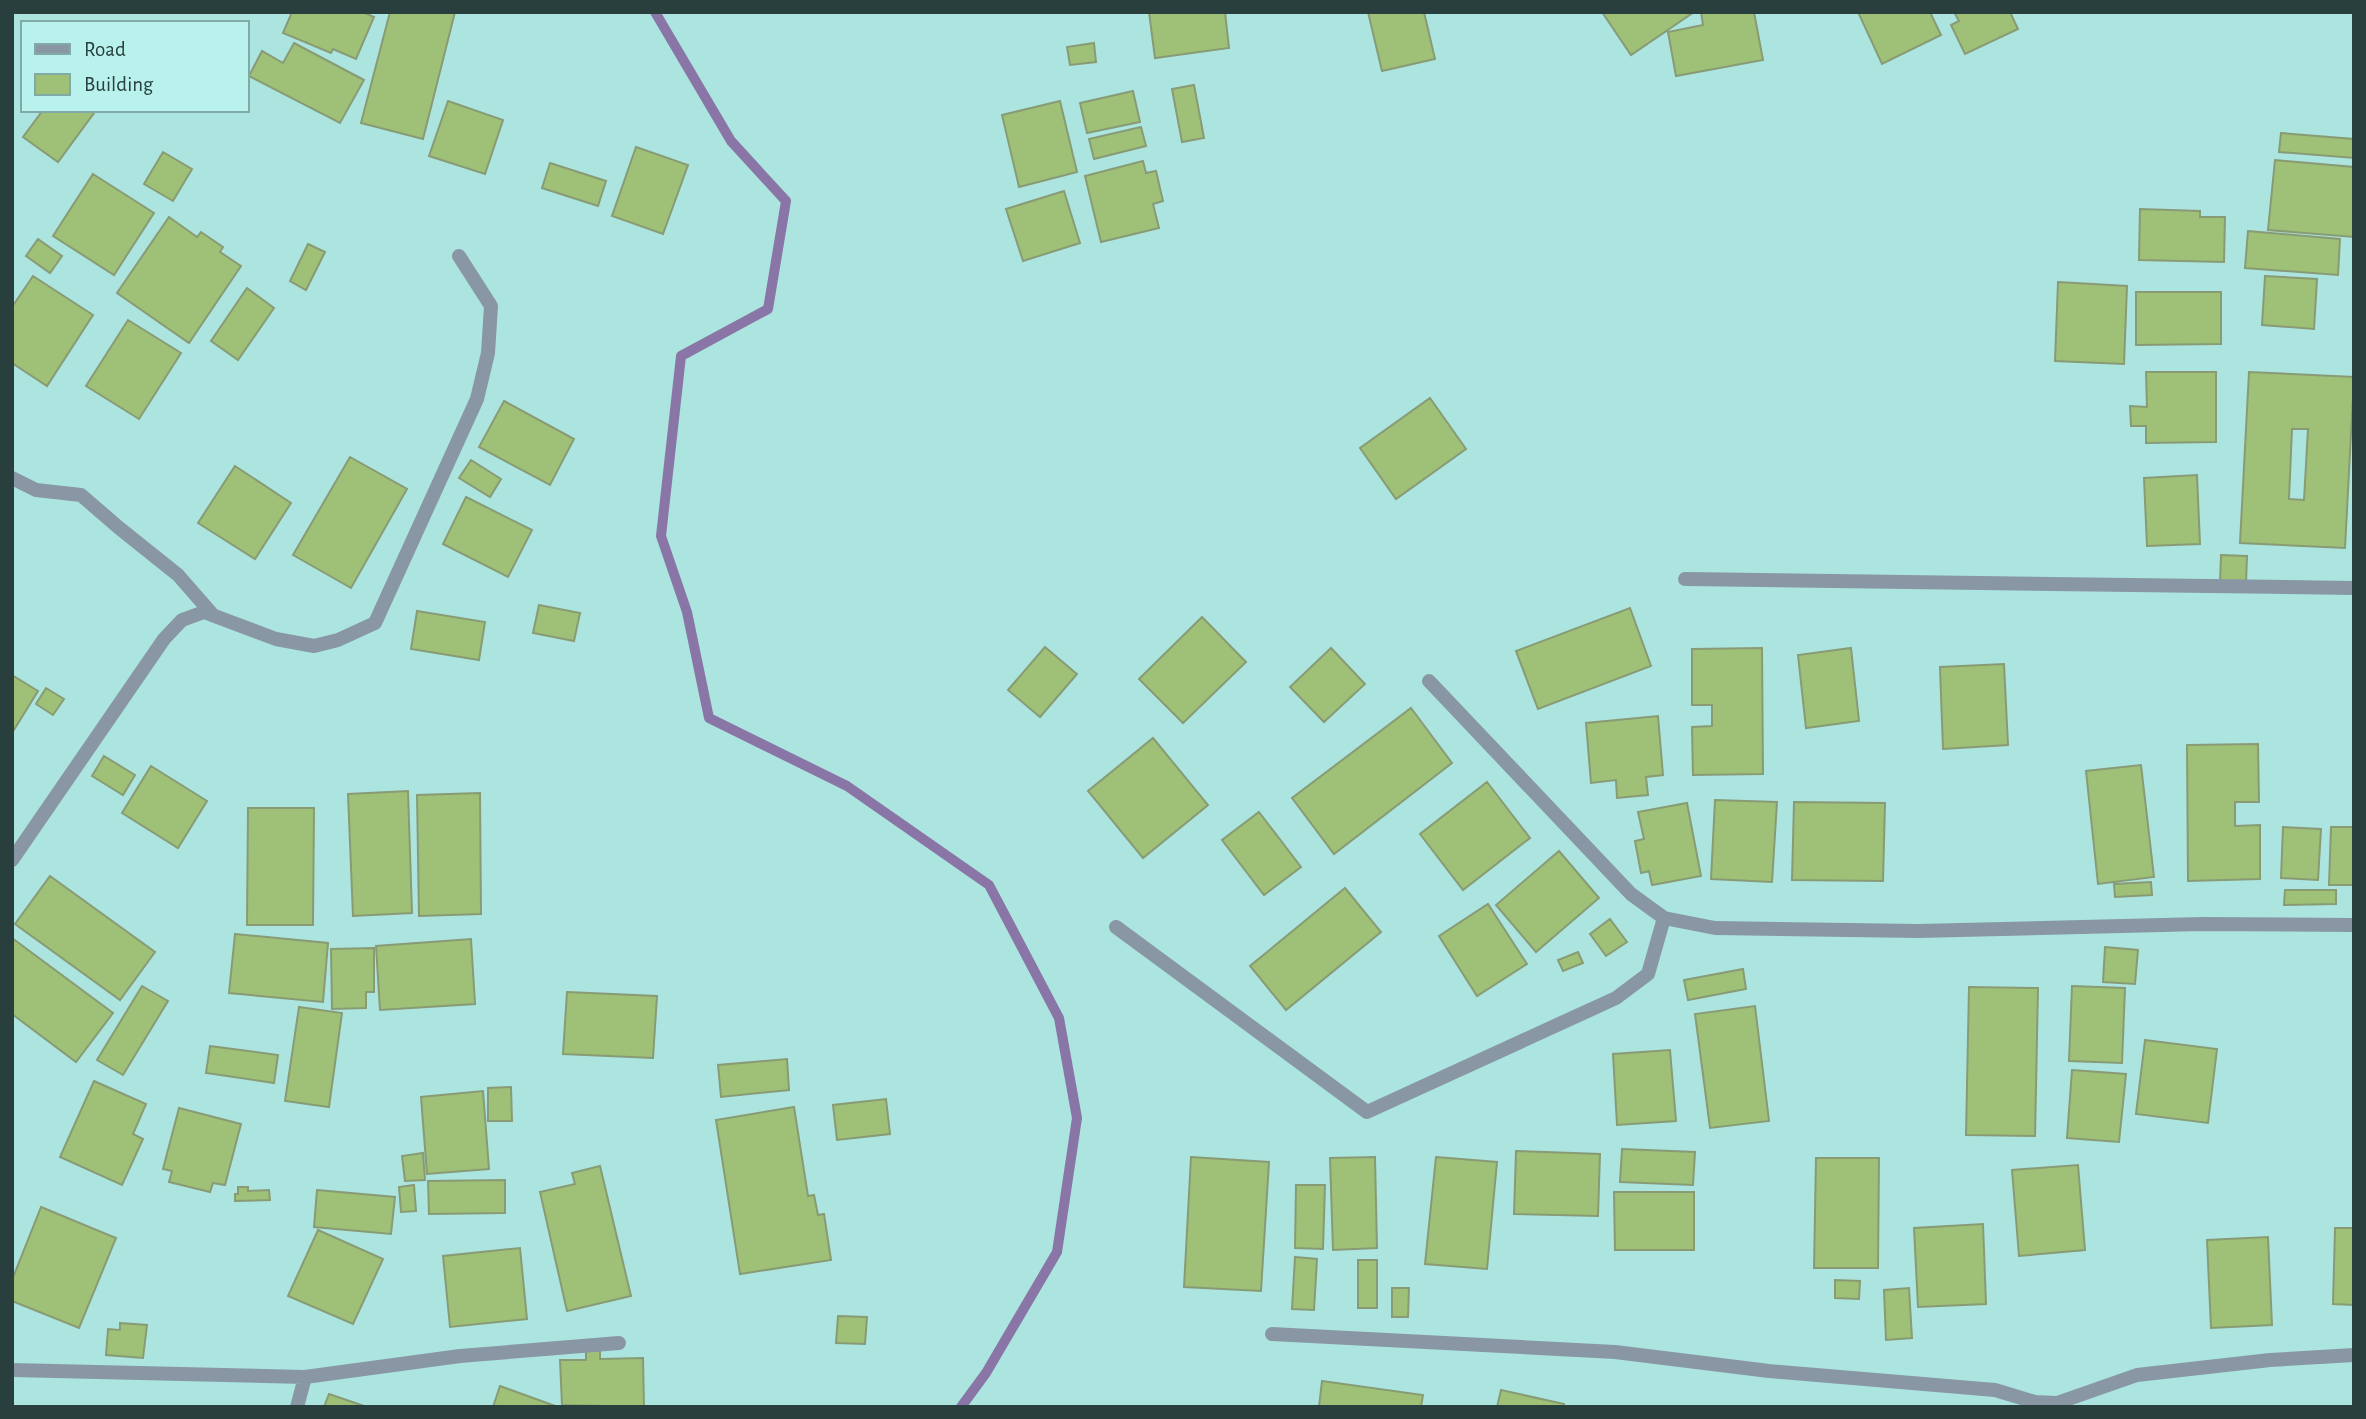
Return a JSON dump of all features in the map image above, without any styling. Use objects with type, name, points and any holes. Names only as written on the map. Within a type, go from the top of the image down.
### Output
[{"type":"street","points":[[12,860],[164,639],[181,620],[204,612],[276,639],[314,646],[338,640],[375,623],[477,399],[488,353],[491,306],[459,256]]},
{"type":"street","points":[[12,478],[36,490],[81,495],[178,575],[213,615]]},
{"type":"street","points":[[1685,579],[2354,588]]},
{"type":"street","points":[[1429,681],[1631,894],[1664,918],[1715,928],[1918,930],[2188,924],[2354,925]]},
{"type":"street","points":[[1116,927],[1367,1112],[1616,999],[1648,974],[1664,918]]},
{"type":"street","points":[[1272,1334],[1615,1352],[1769,1371],[1995,1390],[2035,1402],[2057,1403],[2096,1387],[2137,1375],[2270,1360],[2354,1356]]},
{"type":"street","points":[[12,1370],[304,1377],[460,1356],[618,1343]]},
{"type":"street","points":[[296,1407],[304,1377]]},
{"type":"building","points":[[292,12],[363,12],[374,17],[356,59],[333,49],[331,53],[283,33]]},
{"type":"building","points":[[390,12],[455,12],[423,139],[361,123]]},
{"type":"building","points":[[1149,12],[1225,12],[1229,48],[1155,58]]},
{"type":"building","points":[[1368,12],[1424,12],[1435,59],[1382,71]]},
{"type":"building","points":[[1602,12],[1694,12],[1631,55]]},
{"type":"building","points":[[1701,12],[1754,12],[1763,60],[1676,76],[1668,32],[1703,25]]},
{"type":"building","points":[[1858,12],[1930,12],[1941,35],[1882,64]]},
{"type":"building","points":[[1954,12],[2010,12],[2018,29],[1965,54],[1951,25],[1959,21]]},
{"type":"building","points":[[294,43],[364,80],[340,123],[249,76],[262,51],[283,63]]},
{"type":"building","points":[[1094,43],[1096,62],[1070,65],[1067,47]]},
{"type":"building","points":[[1194,85],[1204,138],[1182,142],[1172,89]]},
{"type":"building","points":[[1133,91],[1140,122],[1087,133],[1080,103]]},
{"type":"building","points":[[448,101],[503,120],[485,174],[429,156]]},
{"type":"building","points":[[1060,101],[1077,172],[1019,187],[1002,115]]},
{"type":"building","points":[[42,112],[94,113],[58,162],[23,137]]},
{"type":"building","points":[[1141,127],[1146,146],[1094,159],[1089,139]]},
{"type":"building","points":[[2281,133],[2354,139],[2354,158],[2279,152]]},
{"type":"building","points":[[636,147],[688,165],[663,234],[612,216]]},
{"type":"building","points":[[163,152],[192,169],[173,201],[144,184]]},
{"type":"building","points":[[2275,160],[2354,167],[2354,237],[2268,230]]},
{"type":"building","points":[[1143,161],[1146,173],[1156,171],[1163,201],[1153,204],[1159,228],[1101,242],[1085,176]]},
{"type":"building","points":[[550,163],[606,181],[598,206],[542,188]]},
{"type":"building","points":[[93,174],[154,213],[114,275],[53,236]]},
{"type":"building","points":[[1064,191],[1080,243],[1023,261],[1006,209]]},
{"type":"building","points":[[2140,209],[2200,211],[2200,217],[2225,217],[2224,262],[2139,260]]},
{"type":"building","points":[[169,217],[197,237],[201,232],[223,247],[220,252],[241,266],[189,343],[117,293]]},
{"type":"building","points":[[2248,231],[2340,239],[2338,275],[2245,268]]},
{"type":"building","points":[[38,239],[62,256],[50,273],[26,256]]},
{"type":"building","points":[[308,244],[325,252],[306,290],[290,281]]},
{"type":"building","points":[[33,276],[93,315],[47,386],[12,363],[12,307]]},
{"type":"building","points":[[2265,276],[2317,279],[2314,329],[2262,325]]},
{"type":"building","points":[[2058,282],[2127,286],[2124,364],[2055,361]]},
{"type":"building","points":[[247,288],[274,308],[238,360],[211,341]]},
{"type":"building","points":[[2136,292],[2221,292],[2221,344],[2136,345]]},
{"type":"building","points":[[128,320],[181,353],[139,419],[86,386]]},
{"type":"building","points":[[2146,372],[2216,372],[2216,442],[2146,443],[2146,426],[2131,426],[2130,406],[2147,407]]},
{"type":"building","points":[[2249,372],[2354,377],[2345,548],[2240,543]],"holes":[[[2292,429],[2308,429],[2304,500],[2289,499]]]},
{"type":"building","points":[[1430,398],[1466,449],[1396,499],[1360,448]]},
{"type":"building","points":[[504,401],[574,439],[550,485],[479,447]]},
{"type":"building","points":[[350,457],[407,489],[351,588],[293,555]]},
{"type":"building","points":[[471,460],[501,479],[490,497],[459,478]]},
{"type":"building","points":[[235,466],[291,503],[255,559],[198,523]]},
{"type":"building","points":[[2197,475],[2200,544],[2147,546],[2144,478]]},
{"type":"building","points":[[466,497],[532,530],[508,577],[443,544]]},
{"type":"building","points":[[2221,555],[2247,556],[2246,584],[2220,583]]},
{"type":"building","points":[[539,605],[580,613],[574,641],[533,633]]},
{"type":"building","points":[[1630,608],[1651,666],[1538,709],[1516,651]]},
{"type":"building","points":[[417,611],[485,622],[479,660],[411,649]]},
{"type":"building","points":[[1202,617],[1246,662],[1183,723],[1139,679]]},
{"type":"building","points":[[1045,647],[1077,674],[1040,717],[1008,690]]},
{"type":"building","points":[[1331,648],[1365,684],[1324,722],[1290,687]]},
{"type":"building","points":[[1762,648],[1763,774],[1693,775],[1692,727],[1712,726],[1712,705],[1692,705],[1692,649]]},
{"type":"building","points":[[1851,648],[1859,721],[1806,728],[1798,655]]},
{"type":"building","points":[[2004,664],[2008,745],[1943,749],[1940,667]]},
{"type":"building","points":[[12,675],[38,691],[12,733]]},
{"type":"building","points":[[46,688],[64,699],[53,715],[36,704]]},
{"type":"building","points":[[1411,708],[1452,763],[1334,854],[1292,798]]},
{"type":"building","points":[[1658,716],[1663,775],[1646,777],[1648,795],[1617,798],[1616,780],[1591,783],[1586,723]]},
{"type":"building","points":[[1153,738],[1208,805],[1143,858],[1088,791]]},
{"type":"building","points":[[2258,744],[2259,802],[2235,802],[2235,826],[2260,825],[2260,879],[2188,881],[2187,745]]},
{"type":"building","points":[[104,756],[135,775],[123,795],[92,776]]},
{"type":"building","points":[[2141,765],[2154,877],[2098,884],[2086,771]]},
{"type":"building","points":[[151,766],[207,801],[178,848],[122,813]]},
{"type":"building","points":[[1487,782],[1530,838],[1463,890],[1420,834]]},
{"type":"building","points":[[408,791],[412,913],[353,916],[348,794]]},
{"type":"building","points":[[480,793],[481,914],[419,916],[417,795]]},
{"type":"building","points":[[1715,800],[1777,802],[1772,882],[1711,879]]},
{"type":"building","points":[[1794,802],[1885,803],[1883,881],[1792,880]]},
{"type":"building","points":[[1687,803],[1701,876],[1652,885],[1649,871],[1641,873],[1635,841],[1644,839],[1638,812]]},
{"type":"building","points":[[248,808],[314,808],[313,925],[247,925]]},
{"type":"building","points":[[1259,812],[1301,867],[1264,895],[1222,840]]},
{"type":"building","points":[[2283,827],[2321,829],[2318,880],[2281,878]]},
{"type":"building","points":[[2331,827],[2354,827],[2354,885],[2329,885]]},
{"type":"building","points":[[1559,851],[1599,898],[1536,952],[1496,905]]},
{"type":"building","points":[[50,876],[155,952],[120,1000],[15,924]]},
{"type":"building","points":[[2151,882],[2152,895],[2115,897],[2114,884]]},
{"type":"building","points":[[1345,888],[1381,932],[1286,1010],[1250,966]]},
{"type":"building","points":[[2285,890],[2336,890],[2336,904],[2284,905]]},
{"type":"building","points":[[1488,904],[1527,964],[1477,996],[1439,936]]},
{"type":"building","points":[[1610,919],[1627,942],[1606,956],[1590,934]]},
{"type":"building","points":[[235,934],[328,943],[323,1002],[229,993]]},
{"type":"building","points":[[12,938],[113,1013],[76,1062],[12,1014]]},
{"type":"building","points":[[471,939],[475,1004],[380,1010],[376,946]]},
{"type":"building","points":[[2105,947],[2138,950],[2135,984],[2103,982]]},
{"type":"building","points":[[374,948],[374,992],[366,992],[366,1008],[332,1009],[331,949]]},
{"type":"building","points":[[1578,952],[1583,963],[1563,971],[1558,960]]},
{"type":"building","points":[[1743,969],[1746,989],[1688,1000],[1684,980]]},
{"type":"building","points":[[142,986],[168,1001],[123,1075],[97,1060]]},
{"type":"building","points":[[2072,986],[2125,988],[2122,1063],[2069,1061]]},
{"type":"building","points":[[1969,987],[2038,988],[2035,1136],[1966,1135]]},
{"type":"building","points":[[567,992],[657,996],[653,1058],[563,1054]]},
{"type":"building","points":[[1755,1006],[1769,1121],[1710,1128],[1695,1014]]},
{"type":"building","points":[[299,1007],[342,1013],[329,1107],[285,1101]]},
{"type":"building","points":[[2145,1040],[2217,1049],[2208,1123],[2136,1114]]},
{"type":"building","points":[[210,1046],[278,1055],[274,1083],[206,1073]]},
{"type":"building","points":[[1670,1050],[1676,1121],[1617,1125],[1613,1054]]},
{"type":"building","points":[[787,1059],[789,1090],[721,1097],[718,1065]]},
{"type":"building","points":[[2072,1070],[2126,1074],[2119,1142],[2067,1138]]},
{"type":"building","points":[[94,1081],[146,1104],[133,1134],[143,1139],[122,1185],[60,1157]]},
{"type":"building","points":[[511,1087],[512,1121],[488,1121],[488,1088]]},
{"type":"building","points":[[483,1091],[489,1169],[427,1174],[421,1097]]},
{"type":"building","points":[[886,1099],[890,1134],[837,1140],[833,1105]]},
{"type":"building","points":[[794,1107],[808,1196],[814,1195],[818,1215],[824,1214],[831,1260],[740,1274],[716,1120]]},
{"type":"building","points":[[179,1108],[241,1124],[225,1185],[213,1183],[210,1192],[169,1182],[172,1171],[163,1169]]},
{"type":"building","points":[[1622,1149],[1695,1152],[1693,1185],[1620,1182]]},
{"type":"building","points":[[1516,1151],[1600,1154],[1598,1216],[1514,1214]]},
{"type":"building","points":[[423,1153],[425,1180],[405,1181],[402,1156]]},
{"type":"building","points":[[1191,1157],[1269,1162],[1261,1291],[1184,1287]]},
{"type":"building","points":[[1375,1157],[1377,1248],[1333,1250],[1330,1158]]},
{"type":"building","points":[[1436,1157],[1497,1162],[1487,1269],[1425,1264]]},
{"type":"building","points":[[1816,1158],[1879,1158],[1878,1268],[1814,1268]]},
{"type":"building","points":[[2078,1165],[2085,1250],[2019,1256],[2012,1170]]},
{"type":"building","points":[[600,1166],[631,1296],[567,1311],[540,1192],[575,1184],[572,1173]]},
{"type":"building","points":[[505,1180],[505,1213],[429,1214],[428,1181]]},
{"type":"building","points":[[414,1185],[416,1211],[401,1212],[399,1187]]},
{"type":"building","points":[[1296,1185],[1325,1185],[1323,1249],[1295,1248]]},
{"type":"building","points":[[238,1187],[248,1187],[248,1191],[269,1190],[270,1200],[235,1201]]},
{"type":"building","points":[[317,1190],[395,1197],[391,1234],[314,1227]]},
{"type":"building","points":[[1614,1192],[1694,1192],[1694,1250],[1615,1250]]},
{"type":"building","points":[[41,1207],[116,1238],[79,1328],[12,1301],[12,1280]]},
{"type":"building","points":[[1983,1224],[1986,1304],[1918,1307],[1914,1228]]},
{"type":"building","points":[[2335,1228],[2354,1228],[2354,1305],[2333,1304]]},
{"type":"building","points":[[318,1230],[383,1259],[353,1324],[288,1296]]},
{"type":"building","points":[[2268,1237],[2272,1325],[2211,1328],[2207,1240]]},
{"type":"building","points":[[520,1248],[527,1319],[450,1327],[443,1256]]},
{"type":"building","points":[[1295,1257],[1317,1259],[1314,1310],[1292,1309]]},
{"type":"building","points":[[1358,1260],[1377,1260],[1377,1308],[1358,1308]]},
{"type":"building","points":[[1835,1280],[1860,1281],[1859,1299],[1835,1298]]},
{"type":"building","points":[[1392,1288],[1409,1288],[1408,1317],[1392,1317]]},
{"type":"building","points":[[1909,1288],[1912,1338],[1886,1340],[1884,1290]]},
{"type":"building","points":[[838,1316],[867,1317],[865,1344],[836,1343]]},
{"type":"building","points":[[120,1323],[147,1325],[143,1358],[106,1355],[108,1329],[120,1330]]},
{"type":"building","points":[[586,1351],[600,1351],[600,1359],[643,1358],[644,1407],[562,1405],[560,1360],[586,1360]]},
{"type":"building","points":[[1322,1381],[1423,1395],[1421,1407],[1319,1407]]},
{"type":"building","points":[[500,1386],[558,1407],[493,1407]]},
{"type":"building","points":[[1501,1390],[1564,1404],[1563,1407],[1497,1407]]},
{"type":"building","points":[[329,1394],[367,1407],[324,1407]]},
{"type":"waterway","points":[[655,12],[731,141],[786,201],[768,309],[681,356],[661,536],[687,612],[709,718],[847,786],[989,885],[1059,1018],[1077,1118],[1057,1252],[986,1373],[961,1407]]}]
